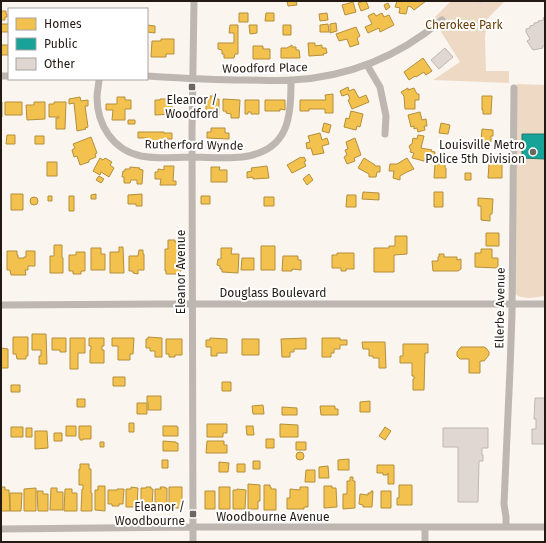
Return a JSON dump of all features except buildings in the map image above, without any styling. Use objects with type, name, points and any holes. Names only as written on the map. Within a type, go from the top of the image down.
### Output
[{"type":"street","name":"Eleanor Avenue","points":[[193,542],[192,79],[194,1]]},
{"type":"street","name":"Woodford Place","points":[[148,76],[192,79],[291,80],[310,79],[333,75],[367,65],[402,49],[442,20]]},
{"type":"street","points":[[367,65],[380,87],[386,116],[385,134]]},
{"type":"street","name":"Rutherford Wynde","points":[[99,80],[97,96],[98,105],[101,122],[108,135],[117,145],[131,153],[141,156],[167,158],[242,157],[251,156],[269,148],[279,139],[288,122],[291,80]]},
{"type":"street","name":"Ellerbe Avenue","points":[[506,527],[504,504],[512,304],[514,88]]},
{"type":"street","name":"Douglass Boulevard","points":[[1,306],[162,304],[545,304]]},
{"type":"street","name":"Woodbourne Avenue","points":[[1,528],[545,528]]},
{"type":"street","points":[[425,528],[425,542]]},
{"type":"green space","name":"Cherokee Park","points":[[451,1],[505,1],[487,19],[485,38],[486,71],[509,71],[509,83],[433,80],[460,62],[433,19]]},
{"type":"green space","points":[[517,84],[545,85],[545,296],[529,298],[521,297],[514,293]]},
{"type":"place","name":"Eleanor / Woodford","points":[[192,87]]},
{"type":"place","name":"Louisville Metro Police 5th Division","points":[[533,152]]},
{"type":"place","name":"Eleanor / Woodbourne","points":[[193,514]]}]
